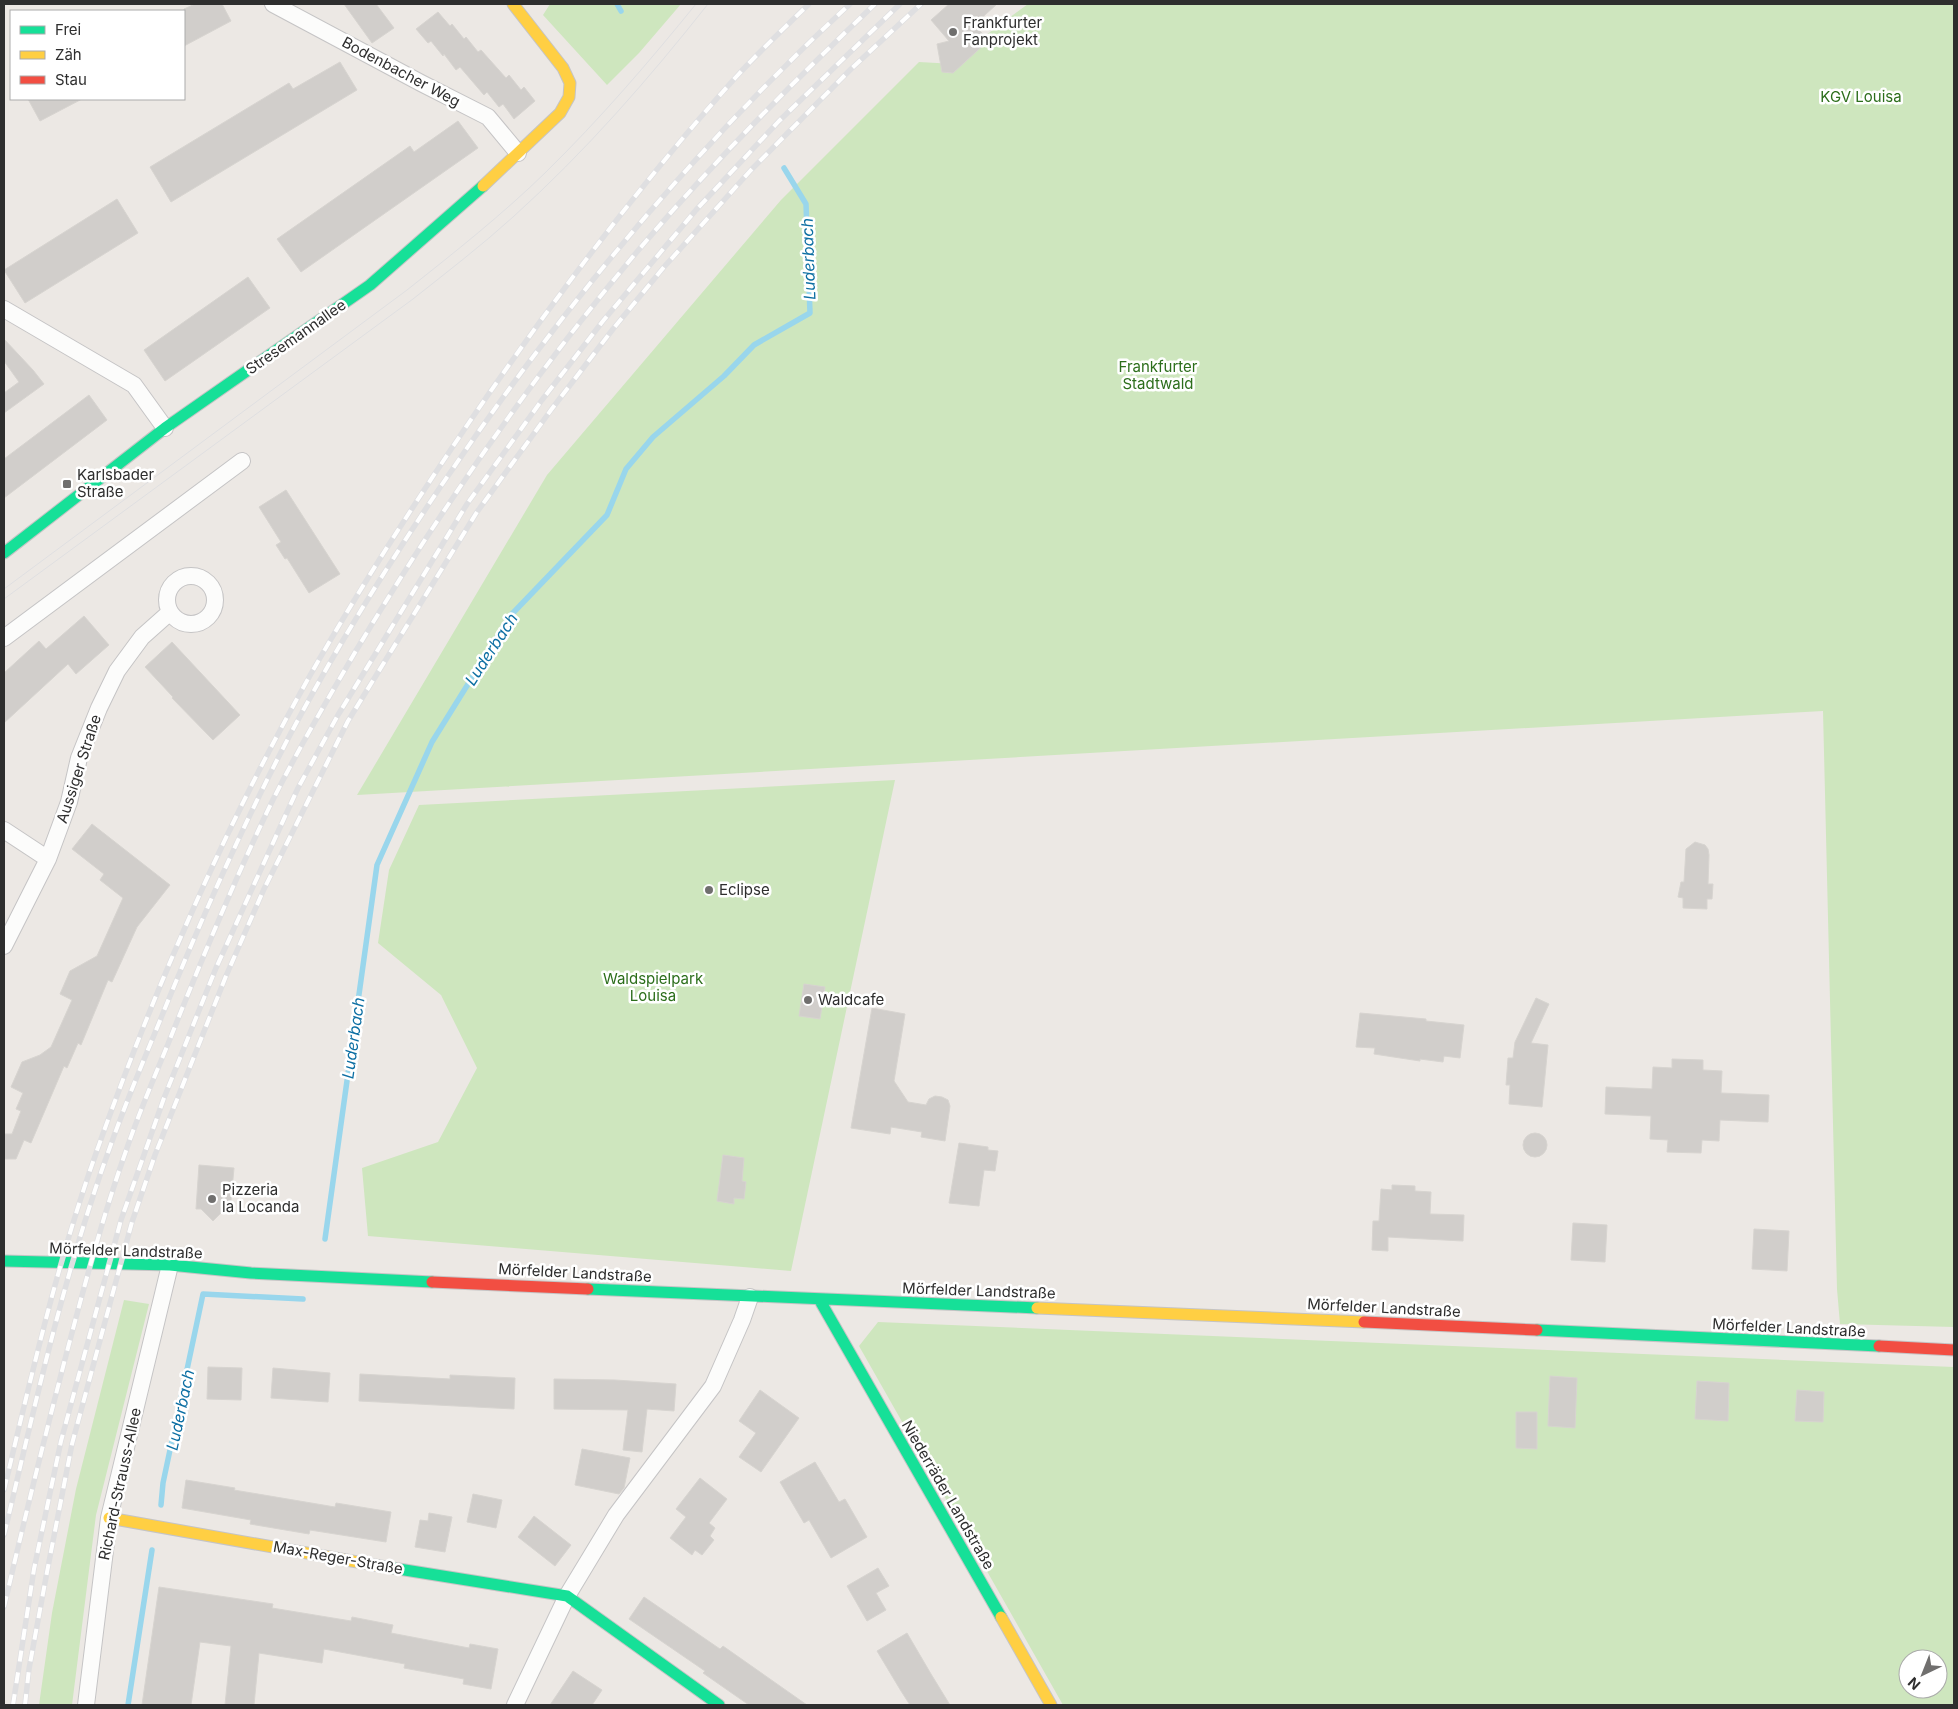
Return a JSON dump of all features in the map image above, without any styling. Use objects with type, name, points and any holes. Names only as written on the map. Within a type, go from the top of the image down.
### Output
[{"type":"street","name":"Bodenbacher Weg","points":[[273,4],[421,84],[488,117],[518,153]]},
{"type":"street","name":"Stresemannallee","points":[[4,553],[165,428],[370,285],[560,113],[568,97],[570,83],[563,68],[513,4]]},
{"type":"street","points":[[4,309],[134,385],[165,428]]},
{"type":"street","points":[[4,638],[242,461]]},
{"type":"street","name":"Aussiger Straße","points":[[4,946],[48,858],[69,802],[79,758],[99,708],[117,671],[142,637],[169,613]]},
{"type":"street","points":[[4,830],[48,858]]},
{"type":"street","name":"Mörfelder Landstraße","points":[[4,1262],[170,1265],[251,1273],[1954,1350]]},
{"type":"street","name":"Richard-Strauss-Allee","points":[[86,1705],[109,1518],[170,1265]]},
{"type":"street","points":[[515,1705],[567,1596],[616,1515],[713,1386],[742,1320],[750,1296]]},
{"type":"street","name":"Niederräder Landstraße","points":[[819,1299],[1051,1705]]},
{"type":"street","name":"Max-Reger-Straße","points":[[109,1518],[326,1557],[567,1596],[719,1705]]},
{"type":"green space","points":[[550,4],[681,4],[639,53],[607,85],[543,15]]},
{"type":"green space","name":"Frankfurter Stadtwald","points":[[1028,4],[1954,4],[1954,1327],[1840,1324],[1837,1289],[1823,711],[357,795],[547,475],[781,200],[919,62],[955,64],[990,32]]},
{"type":"green space","name":"Waldspielpark Louisa","points":[[895,780],[791,1271],[368,1236],[362,1168],[438,1142],[477,1068],[441,995],[378,943],[389,870],[419,805]]},
{"type":"green space","points":[[124,1300],[149,1304],[96,1515],[72,1705],[39,1705],[52,1613],[76,1489]]},
{"type":"green space","points":[[878,1322],[1954,1367],[1954,1705],[1063,1705],[859,1346]]},
{"type":"building","points":[[195,4],[222,4],[231,21],[185,45],[184,9]]},
{"type":"building","points":[[344,4],[376,4],[394,28],[372,43]]},
{"type":"building","points":[[949,4],[997,4],[974,25],[989,40],[953,73],[942,72],[937,44],[949,41],[931,20]]},
{"type":"building","points":[[438,12],[450,26],[452,24],[464,39],[466,37],[478,52],[481,50],[506,78],[509,75],[521,90],[524,87],[535,101],[514,119],[503,104],[499,107],[487,92],[484,95],[460,67],[456,70],[444,54],[443,56],[431,41],[428,43],[416,29]]},
{"type":"building","points":[[340,62],[357,90],[171,202],[150,167],[289,83],[293,89]]},
{"type":"building","points":[[29,100],[80,100],[40,121]]},
{"type":"building","points":[[458,121],[478,148],[301,272],[277,239],[410,146],[414,152]]},
{"type":"building","points":[[117,199],[138,233],[25,303],[4,270]]},
{"type":"building","points":[[248,277],[270,308],[165,381],[144,350]]},
{"type":"building","points":[[4,339],[44,384],[4,413],[4,393],[19,382],[4,361]]},
{"type":"building","points":[[89,395],[107,420],[4,498],[4,459]]},
{"type":"building","points":[[286,490],[340,574],[309,593],[287,558],[285,559],[276,545],[281,542],[259,507]]},
{"type":"building","points":[[84,616],[109,645],[76,674],[68,664],[4,723],[4,673],[39,641],[46,649]]},
{"type":"building","points":[[172,642],[240,715],[213,740],[145,667]]},
{"type":"building","points":[[92,824],[170,885],[137,927],[112,982],[108,980],[81,1045],[78,1043],[67,1068],[64,1066],[31,1143],[24,1140],[16,1159],[4,1159],[4,1134],[12,1134],[21,1111],[16,1109],[23,1093],[11,1087],[22,1062],[40,1055],[51,1047],[72,1000],[60,994],[70,971],[97,956],[123,898],[100,880],[104,874],[72,849]]},
{"type":"building","points":[[1695,842],[1705,845],[1708,849],[1708,884],[1713,884],[1712,899],[1707,899],[1707,909],[1683,908],[1683,898],[1678,897],[1681,882],[1684,882],[1686,849]]},
{"type":"building","points":[[804,984],[825,987],[820,1019],[799,1016]]},
{"type":"building","points":[[1536,998],[1549,1004],[1531,1043],[1548,1045],[1542,1107],[1509,1104],[1510,1085],[1506,1085],[1508,1058],[1513,1058],[1515,1042]]},
{"type":"building","points":[[872,1008],[905,1014],[894,1081],[908,1102],[926,1105],[929,1099],[935,1096],[948,1100],[950,1106],[945,1141],[921,1137],[922,1132],[891,1127],[890,1134],[851,1128]]},
{"type":"building","points":[[1360,1013],[1426,1019],[1426,1021],[1464,1025],[1460,1058],[1444,1056],[1443,1062],[1420,1059],[1420,1061],[1374,1054],[1375,1048],[1356,1047]]},
{"type":"building","points":[[1672,1059],[1703,1060],[1703,1070],[1722,1071],[1721,1093],[1769,1095],[1768,1122],[1720,1120],[1719,1141],[1702,1140],[1701,1153],[1667,1152],[1668,1140],[1650,1139],[1651,1116],[1605,1114],[1606,1087],[1652,1089],[1653,1067],[1672,1068]]},
{"type":"building","points":[[1535,1133],[1544,1136],[1547,1145],[1544,1154],[1535,1157],[1526,1154],[1523,1145],[1526,1136]]},
{"type":"building","points":[[959,1143],[988,1147],[988,1150],[998,1151],[995,1171],[984,1170],[979,1206],[949,1203]]},
{"type":"building","points":[[723,1155],[744,1158],[742,1181],[746,1182],[744,1199],[734,1198],[734,1204],[717,1201]]},
{"type":"building","points":[[199,1165],[234,1168],[230,1211],[223,1211],[213,1221],[201,1209],[196,1209]]},
{"type":"building","points":[[1392,1185],[1415,1186],[1415,1191],[1431,1192],[1430,1214],[1464,1215],[1463,1241],[1388,1237],[1388,1251],[1372,1250],[1373,1221],[1379,1221],[1381,1189],[1392,1190]]},
{"type":"building","points":[[1573,1223],[1607,1225],[1605,1262],[1571,1260]]},
{"type":"building","points":[[1754,1229],[1789,1231],[1787,1271],[1752,1269]]},
{"type":"building","points":[[208,1367],[242,1368],[241,1400],[207,1399]]},
{"type":"building","points":[[273,1368],[330,1373],[328,1402],[271,1398]]},
{"type":"building","points":[[360,1374],[450,1379],[450,1375],[515,1378],[514,1409],[359,1401]]},
{"type":"building","points":[[1550,1376],[1577,1378],[1575,1428],[1548,1426]]},
{"type":"building","points":[[554,1379],[676,1384],[674,1411],[647,1409],[642,1452],[623,1450],[628,1410],[554,1409]]},
{"type":"building","points":[[1697,1381],[1729,1383],[1728,1421],[1695,1419]]},
{"type":"building","points":[[760,1390],[799,1418],[761,1472],[739,1457],[756,1433],[739,1421]]},
{"type":"building","points":[[1797,1390],[1824,1392],[1823,1422],[1795,1421]]},
{"type":"building","points":[[1516,1412],[1537,1412],[1537,1449],[1516,1448]]},
{"type":"building","points":[[582,1449],[630,1458],[624,1488],[619,1494],[575,1485]]},
{"type":"building","points":[[815,1462],[839,1502],[845,1499],[867,1537],[831,1558],[809,1520],[804,1523],[780,1482]]},
{"type":"building","points":[[700,1478],[727,1499],[709,1523],[715,1528],[710,1536],[714,1540],[702,1555],[695,1550],[692,1555],[670,1538],[686,1517],[676,1509]]},
{"type":"building","points":[[186,1480],[335,1507],[336,1503],[391,1512],[386,1542],[310,1530],[309,1534],[250,1524],[251,1520],[182,1508]]},
{"type":"building","points":[[473,1494],[502,1500],[496,1528],[467,1522]]},
{"type":"building","points":[[429,1513],[452,1517],[445,1552],[415,1547],[420,1520],[428,1521]]},
{"type":"building","points":[[534,1516],[571,1545],[555,1566],[518,1537]]},
{"type":"building","points":[[878,1568],[889,1586],[876,1593],[886,1610],[867,1621],[847,1586]]},
{"type":"building","points":[[159,1587],[273,1604],[272,1608],[351,1621],[352,1617],[393,1625],[391,1633],[469,1648],[470,1644],[498,1649],[491,1689],[463,1684],[464,1679],[404,1668],[405,1664],[324,1649],[322,1663],[259,1653],[254,1705],[225,1705],[231,1646],[200,1642],[191,1705],[142,1705]]},
{"type":"building","points":[[644,1597],[720,1649],[723,1646],[807,1705],[749,1705],[703,1673],[705,1671],[629,1619]]},
{"type":"building","points":[[907,1633],[950,1705],[910,1705],[877,1651]]},
{"type":"building","points":[[573,1671],[602,1690],[592,1705],[550,1705]]},
{"type":"waterway","name":"Luderbach","points":[[617,4],[621,11]]},
{"type":"waterway","name":"Luderbach","points":[[325,1239],[377,865],[432,742],[511,615],[607,515],[626,469],[653,437],[724,376],[754,345],[810,313],[806,204],[784,168]]},
{"type":"waterway","name":"Luderbach","points":[[161,1505],[163,1483],[203,1294],[303,1299]]},
{"type":"waterway","name":"Luderbach","points":[[128,1705],[152,1550]]},
{"type":"tram line","points":[[4,589],[407,290],[513,203],[586,132],[696,4]]},
{"type":"tram line","points":[[4,599],[413,299],[489,238],[540,192],[591,141],[639,88],[708,4]]},
{"type":"railway","points":[[4,1490],[59,1271],[85,1185],[122,1083],[194,906],[248,791],[308,679],[385,550],[426,487],[563,290],[630,203],[700,118],[745,68],[809,4]]},
{"type":"railway","points":[[4,1535],[64,1291],[78,1242],[116,1131],[215,891],[260,794],[333,656],[375,587],[441,486],[486,421],[581,294],[684,173],[737,115],[850,4]]},
{"type":"railway","points":[[4,1607],[64,1363],[93,1255],[118,1174],[142,1109],[216,927],[267,812],[299,750],[357,649],[454,495],[560,348],[636,253],[722,156],[782,94],[875,4]]},
{"type":"railway","points":[[13,1705],[34,1569],[61,1441],[121,1220],[164,1098],[216,968],[298,788],[338,715],[467,504],[542,400],[603,321],[696,210],[779,121],[900,4]]},
{"type":"railway","points":[[25,1705],[29,1669],[72,1444],[132,1222],[155,1155],[226,976],[264,889],[348,721],[477,512],[613,329],[664,267],[751,170],[851,69],[921,4]]},
{"type":"traffic: fast","points":[[4,553],[165,428],[370,285],[483,186]]},
{"type":"traffic: fast","points":[[4,1261],[170,1265],[251,1273],[432,1282]]},
{"type":"traffic: fast","points":[[588,1289],[1037,1308]]},
{"type":"traffic: fast","points":[[819,1299],[1001,1617]]},
{"type":"traffic: fast","points":[[1537,1330],[1879,1346]]},
{"type":"traffic: fast","points":[[380,1566],[567,1596],[719,1705]]},
{"type":"traffic: slow","points":[[483,186],[560,113],[569,97],[570,83],[563,68],[513,4]]},
{"type":"traffic: slow","points":[[1037,1308],[1364,1322]]},
{"type":"traffic: slow","points":[[109,1518],[380,1566]]},
{"type":"traffic: slow","points":[[1001,1617],[1051,1705]]},
{"type":"traffic: jam","points":[[432,1282],[588,1289]]},
{"type":"traffic: jam","points":[[1364,1322],[1537,1330]]},
{"type":"traffic: jam","points":[[1879,1346],[1954,1350]]},
{"type":"place","name":"Frankfurter Fanprojekt","points":[[953,32]]},
{"type":"place","name":"Karlsbader Straße","points":[[67,484]]},
{"type":"place","name":"Eclipse","points":[[709,890]]},
{"type":"place","name":"Waldcafe","points":[[808,1000]]},
{"type":"place","name":"Pizzeria la Locanda","points":[[212,1199]]},
{"type":"park label","name":"KGV Louisa","points":[[1861,97]]}]
